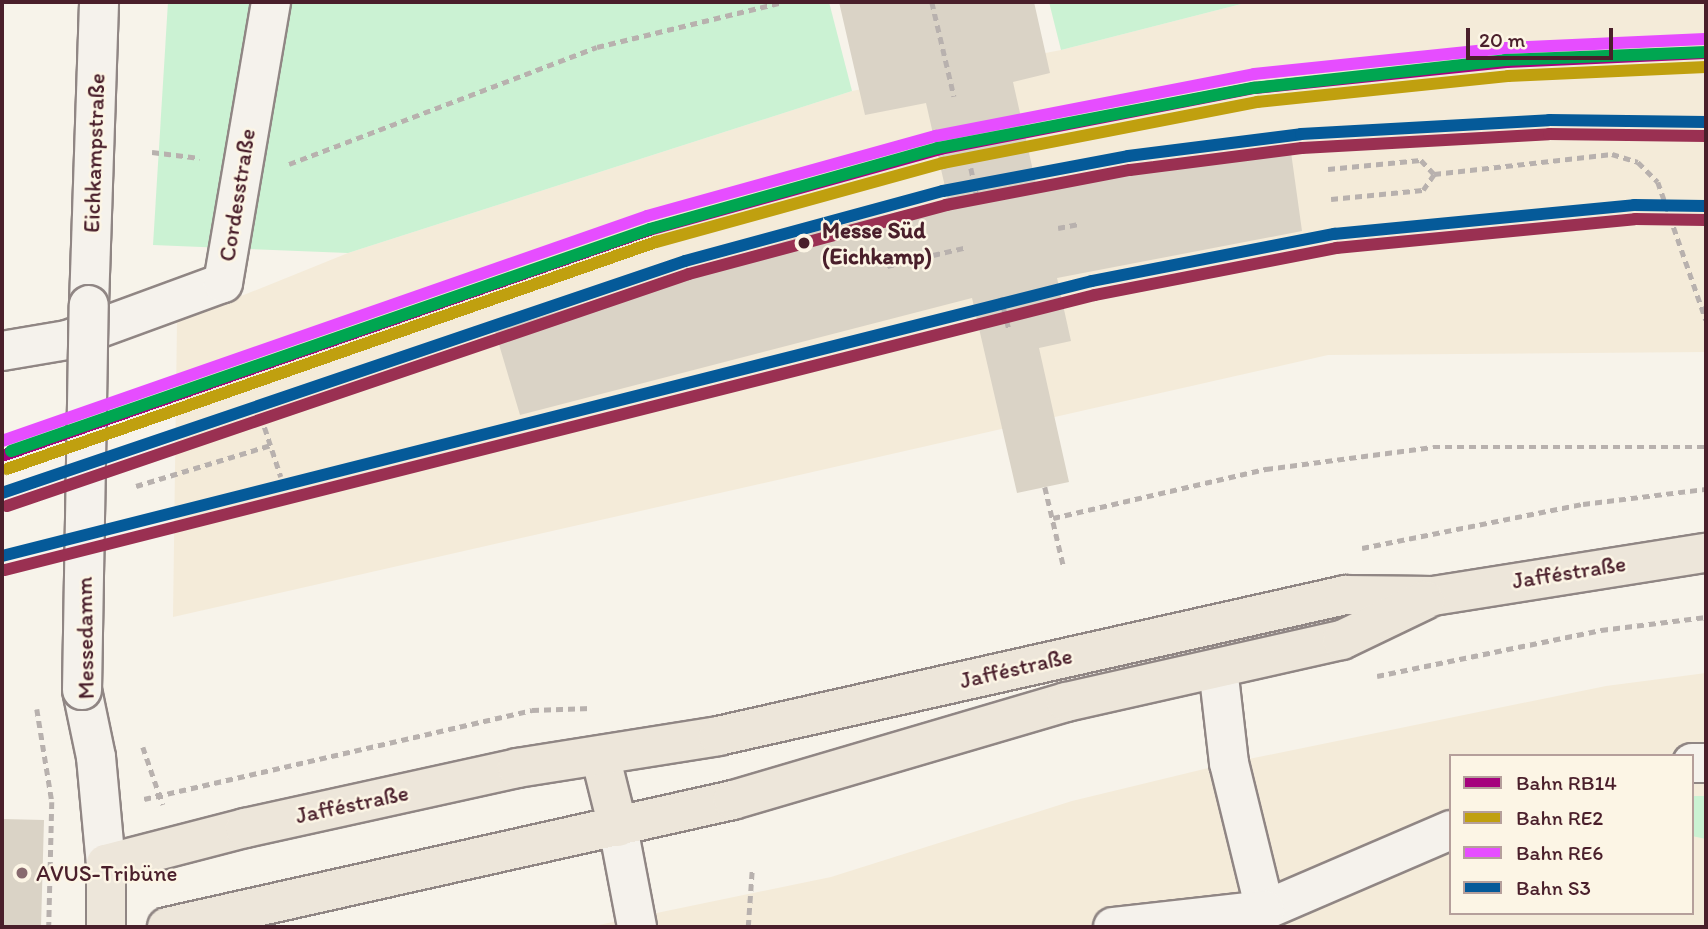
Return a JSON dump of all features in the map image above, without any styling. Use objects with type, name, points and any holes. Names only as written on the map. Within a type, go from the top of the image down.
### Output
[{"type":"main road","name":"Jafféstraße","points":[[106,864],[517,768],[601,759],[1345,595],[1433,596],[1706,553]]},
{"type":"main road","name":"Jafféstraße","points":[[167,927],[733,800],[1066,702],[1342,640],[1433,596]]},
{"type":"main road","points":[[601,759],[618,827]]},
{"type":"main road","name":"Messedamm","points":[[106,864],[106,927]]},
{"type":"street","name":"Eichkampstraße","points":[[89,305],[99,2]]},
{"type":"street","name":"Cordesstraße","points":[[2,351],[67,340],[223,283],[271,2]]},
{"type":"street","name":"Messedamm","points":[[89,305],[82,690],[96,757],[106,864]]},
{"type":"street","points":[[1218,668],[1229,763],[1265,910]]},
{"type":"street","points":[[618,827],[637,927]]},
{"type":"street","points":[[1113,927],[1265,910],[1449,831]]},
{"type":"path","points":[[291,164],[597,47],[783,2]]},
{"type":"path","points":[[932,2],[954,96]]},
{"type":"path","points":[[152,152],[213,160]]},
{"type":"path","points":[[1331,199],[1423,190],[1434,174],[1612,154],[1638,162],[1658,182],[1706,320]]},
{"type":"path","points":[[1328,169],[1421,160],[1434,174]]},
{"type":"path","points":[[971,167],[977,197]]},
{"type":"path","points":[[1058,228],[1079,224]]},
{"type":"path","points":[[933,255],[967,247]]},
{"type":"path","points":[[887,266],[925,257]]},
{"type":"path","points":[[1001,297],[1009,330]]},
{"type":"path","points":[[261,416],[281,477]]},
{"type":"path","points":[[136,486],[271,445]]},
{"type":"path","points":[[1053,518],[1266,469],[1433,447],[1706,447]]},
{"type":"path","points":[[1045,487],[1065,568]]},
{"type":"path","points":[[1350,550],[1583,504],[1706,489]]},
{"type":"path","points":[[39,702],[40,755],[52,802],[49,927]]},
{"type":"path","points":[[230,776],[532,710],[595,708]]},
{"type":"path","points":[[748,927],[751,870]]},
{"type":"shaded area","points":[[1249,2],[1706,2],[1706,352],[1328,355],[173,617],[177,322],[348,253],[852,91],[1061,50]]},
{"type":"shaded area","points":[[1706,673],[1706,927],[589,927],[831,877],[1072,801],[1229,763],[1606,686]]},
{"type":"green space","points":[[168,2],[829,2],[852,91],[348,253],[153,245]]},
{"type":"green space","points":[[1049,2],[1249,2],[1061,50]]},
{"type":"green space","points":[[1694,796],[1706,796],[1706,839],[1694,836]]},
{"type":"building","points":[[839,2],[1034,2],[1050,73],[1013,82],[1036,184],[1290,145],[1302,231],[1057,278],[1071,341],[1039,348],[1069,482],[1017,493],[972,298],[520,415],[495,331],[818,231],[948,200],[926,103],[865,115]]},
{"type":"building","name":"AVUS-Tribüne","points":[[2,819],[44,820],[41,927],[2,927]]},
{"type":"rail line","name":"RE6","points":[[2,441],[647,216],[936,136],[1254,74],[1506,48],[1705,39]]},
{"type":"rail line","name":"RB14","points":[[2,456],[652,229],[940,149],[1255,88],[1507,62],[1706,53]]},
{"type":"rail line","name":"RE2","points":[[7,469],[656,242],[943,163],[1257,102],[1508,76],[1706,67]]},
{"type":"rail line","name":"S3","points":[[2,493],[685,261],[943,191],[1128,156],[1301,134],[1549,120],[1706,122]]},
{"type":"rail line","name":"S3","points":[[2,556],[1092,281],[1334,234],[1634,205],[1706,206]]},
{"type":"transit line","points":[[11,451],[650,229],[938,148],[1253,88],[1505,60],[1706,52]]},
{"type":"transit line","points":[[7,506],[689,274],[946,205],[1130,170],[1302,148],[1549,134],[1706,136]]},
{"type":"transit line","points":[[5,570],[1095,295],[1336,248],[1635,219],[1706,220]]},
{"type":"place","name":"Messe Süd (Eichkamp)","points":[[804,243]]},
{"type":"place","name":"AVUS-Tribüne","points":[[22,873]]}]
